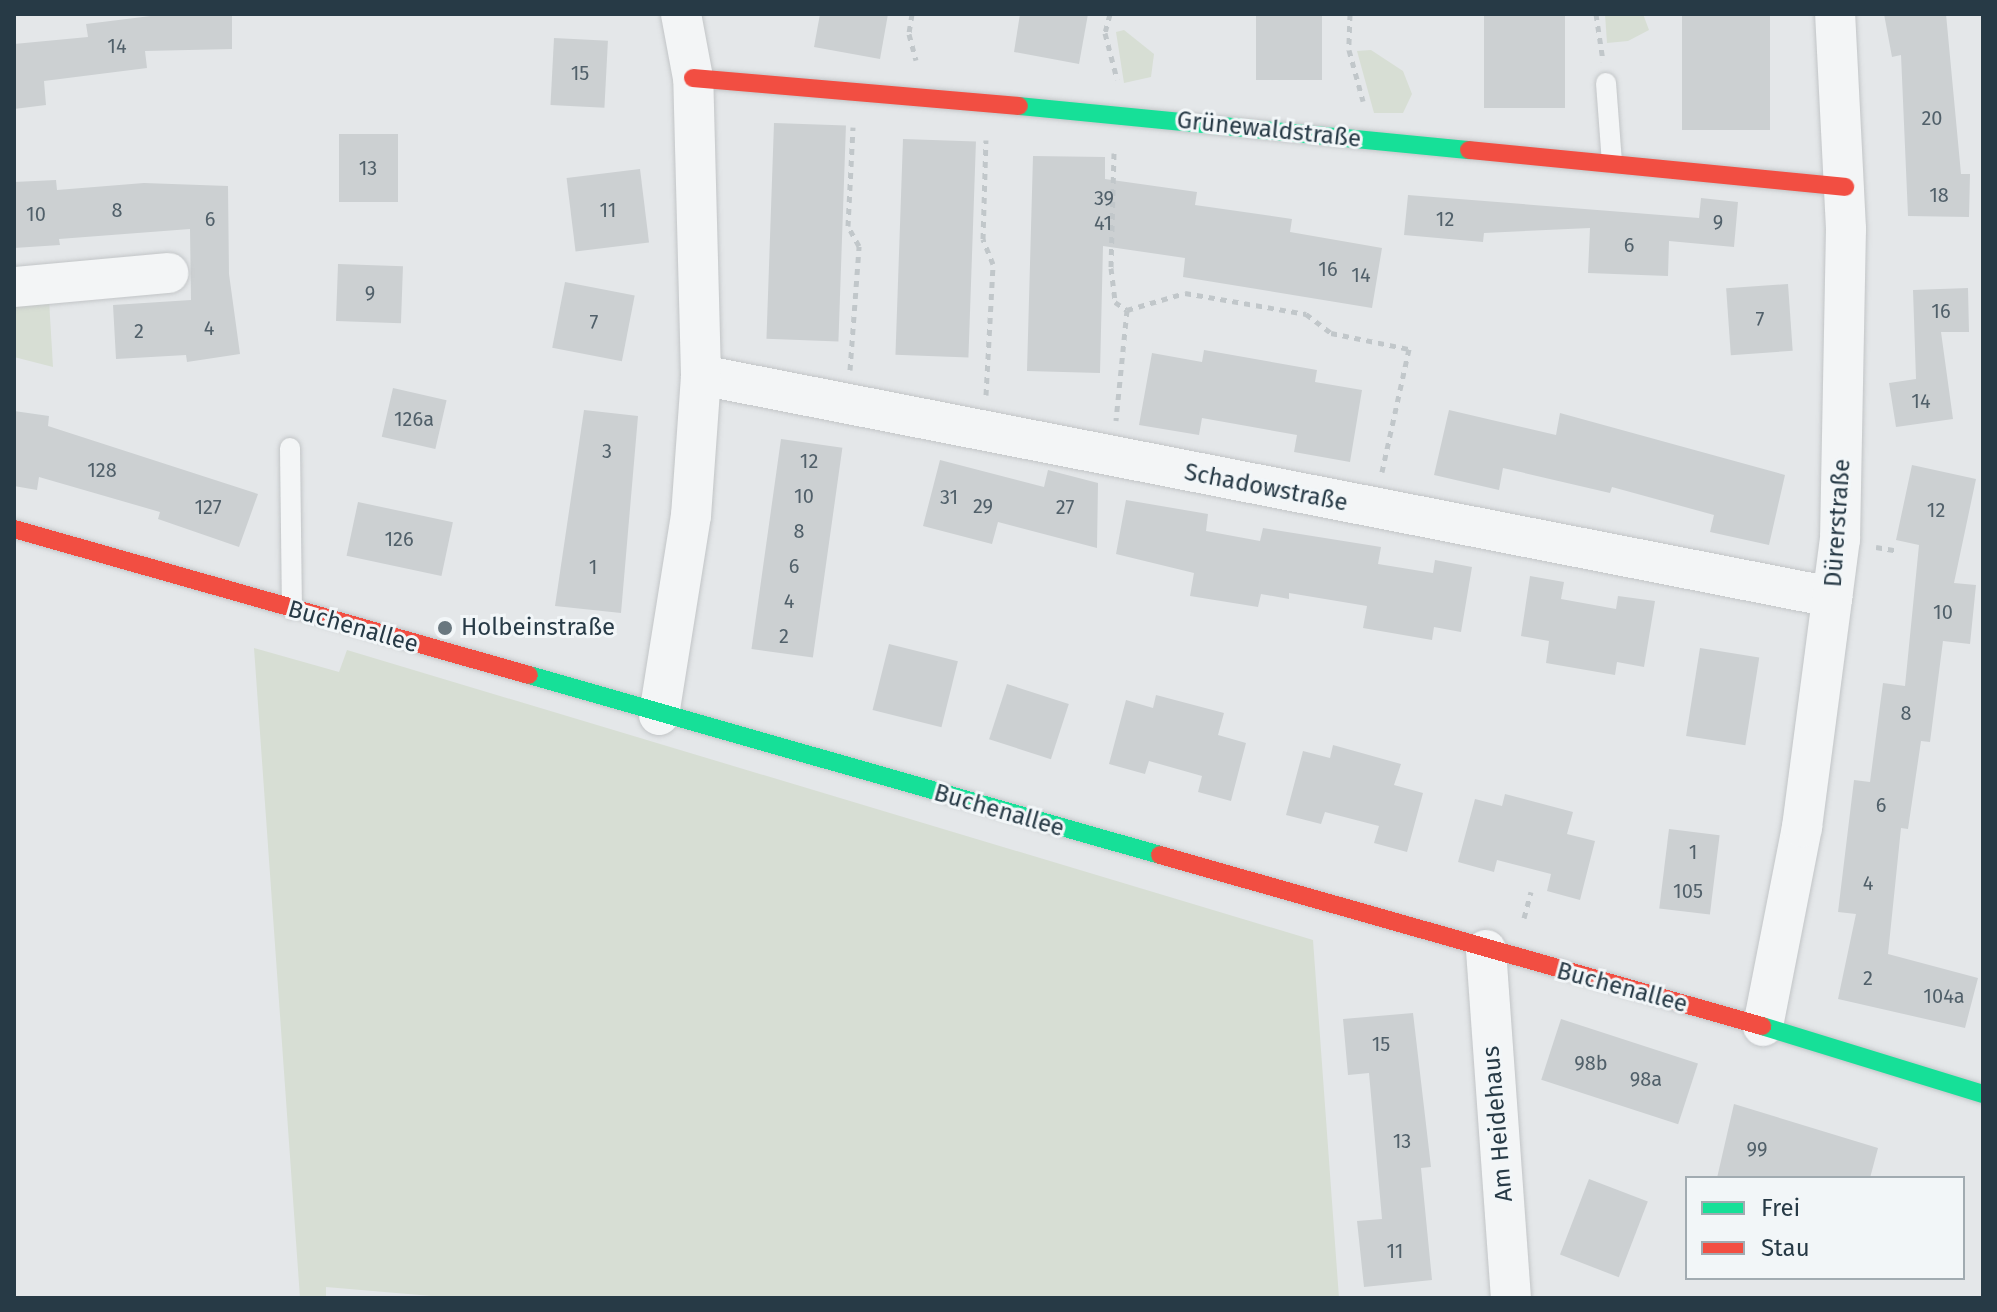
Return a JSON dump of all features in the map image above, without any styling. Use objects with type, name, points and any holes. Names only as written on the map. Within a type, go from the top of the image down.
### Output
[{"type":"street","points":[[659,715],[691,516],[701,375],[693,78],[681,14]]},
{"type":"street","name":"Dürerstraße","points":[[1763,1026],[1802,827],[1840,540],[1846,374],[1845,187],[1835,14]]},
{"type":"street","name":"Grünewaldstraße","points":[[693,78],[855,90],[1845,187]]},
{"type":"street","points":[[14,287],[168,273]]},
{"type":"street","name":"Schadowstraße","points":[[701,375],[1832,597]]},
{"type":"street","name":"Buchenallee","points":[[14,529],[659,715],[1763,1026],[1983,1094]]},
{"type":"street","name":"Am Heidehaus","points":[[1486,950],[1511,1298]]},
{"type":"lane","points":[[1606,83],[1612,163]]},
{"type":"lane","points":[[290,448],[292,609]]},
{"type":"path","points":[[1110,14],[1105,33],[1118,82],[1114,115],[1111,268],[1115,302],[1127,310]]},
{"type":"path","points":[[1350,14],[1349,50],[1373,140]]},
{"type":"path","points":[[1596,14],[1606,83]]},
{"type":"path","points":[[847,403],[859,246],[848,226],[855,90]]},
{"type":"path","points":[[981,430],[993,264],[983,239],[987,103]]},
{"type":"path","points":[[1127,310],[1185,293],[1306,314],[1331,333],[1409,349],[1375,509]]},
{"type":"path","points":[[1113,457],[1127,310]]},
{"type":"shaded area","points":[[1605,14],[1643,14],[1649,30],[1628,41],[1607,43]]},
{"type":"shaded area","points":[[1124,30],[1154,54],[1151,77],[1124,83],[1116,32]]},
{"type":"shaded area","points":[[1371,50],[1403,71],[1412,94],[1403,113],[1374,113],[1357,51]]},
{"type":"shaded area","points":[[49,300],[53,367],[14,357],[14,302]]},
{"type":"shaded area","points":[[254,648],[339,672],[347,650],[1313,940],[1339,1298],[455,1298],[326,1287],[326,1298],[300,1298]]},
{"type":"building","points":[[167,14],[232,14],[232,49],[145,51],[147,68],[44,81],[46,105],[14,109],[14,44],[88,37],[86,24]]},
{"type":"building","points":[[820,14],[888,14],[880,59],[814,47]]},
{"type":"building","points":[[1020,14],[1088,14],[1079,64],[1014,52]]},
{"type":"building","points":[[1256,14],[1322,14],[1322,80],[1256,80]]},
{"type":"building","points":[[1484,14],[1565,14],[1565,108],[1484,108]]},
{"type":"building","points":[[1682,14],[1770,14],[1770,130],[1682,130]]},
{"type":"building","points":[[1884,14],[1946,14],[1961,174],[1970,174],[1969,217],[1908,216],[1901,55],[1892,57]]},
{"type":"building","points":[[554,38],[608,41],[604,108],[550,105]]},
{"type":"building","points":[[774,123],[846,126],[838,341],[766,339]]},
{"type":"building","points":[[339,134],[398,134],[398,202],[339,202]]},
{"type":"building","points":[[903,139],[976,142],[968,357],[895,355]]},
{"type":"building","points":[[1033,156],[1105,157],[1105,179],[1197,192],[1195,205],[1292,219],[1290,232],[1382,248],[1372,308],[1183,277],[1185,258],[1103,246],[1100,373],[1027,371]]},
{"type":"building","points":[[640,169],[649,242],[576,251],[567,178]]},
{"type":"building","points":[[56,180],[57,190],[144,183],[228,186],[229,274],[240,354],[187,362],[186,355],[116,359],[113,305],[191,300],[190,229],[59,239],[60,245],[14,248],[14,182]]},
{"type":"building","points":[[1408,195],[1699,218],[1701,198],[1738,202],[1734,247],[1669,241],[1668,276],[1588,273],[1590,228],[1484,233],[1483,242],[1404,235]]},
{"type":"building","points":[[338,264],[403,266],[401,323],[336,321]]},
{"type":"building","points":[[565,282],[635,296],[622,361],[552,348]]},
{"type":"building","points":[[1788,284],[1793,351],[1731,355],[1726,288]]},
{"type":"building","points":[[1968,288],[1969,332],[1941,332],[1953,419],[1896,427],[1889,383],[1916,379],[1913,290]]},
{"type":"building","points":[[1204,350],[1317,370],[1315,382],[1362,390],[1350,462],[1294,452],[1297,435],[1202,418],[1199,435],[1139,425],[1152,353],[1202,362]]},
{"type":"building","points":[[393,388],[447,400],[435,449],[382,437]]},
{"type":"building","points":[[584,410],[638,416],[621,613],[555,606]]},
{"type":"building","points":[[1449,410],[1556,435],[1560,413],[1785,475],[1769,545],[1710,532],[1714,515],[1612,487],[1610,493],[1503,468],[1499,490],[1434,475]]},
{"type":"building","points":[[14,411],[49,416],[48,426],[258,494],[239,547],[158,519],[160,512],[39,477],[37,490],[14,486]]},
{"type":"building","points":[[781,439],[842,448],[813,658],[751,649]]},
{"type":"building","points":[[940,460],[1044,487],[1048,470],[1098,483],[1097,548],[998,522],[992,544],[923,526]]},
{"type":"building","points":[[1912,465],[1976,479],[1954,583],[1976,585],[1970,644],[1943,641],[1930,742],[1921,741],[1908,829],[1901,828],[1888,954],[1978,978],[1965,1028],[1838,999],[1856,914],[1838,912],[1854,780],[1870,782],[1883,683],[1905,686],[1919,545],[1896,540]]},
{"type":"building","points":[[1126,500],[1208,514],[1206,531],[1260,541],[1263,528],[1381,547],[1378,564],[1433,573],[1435,560],[1472,567],[1461,632],[1434,627],[1432,640],[1363,628],[1367,606],[1289,593],[1289,599],[1261,594],[1258,607],[1190,596],[1194,573],[1116,554]]},
{"type":"building","points":[[358,502],[453,522],[441,576],[347,556]]},
{"type":"building","points":[[1530,576],[1564,582],[1561,599],[1616,609],[1618,596],[1655,601],[1644,667],[1617,662],[1615,675],[1546,663],[1549,641],[1521,636]]},
{"type":"building","points":[[889,644],[958,661],[941,727],[873,710]]},
{"type":"building","points":[[1700,648],[1759,657],[1745,745],[1686,736]]},
{"type":"building","points":[[1007,684],[1069,704],[1051,759],[989,739]]},
{"type":"building","points":[[1156,695],[1224,713],[1218,735],[1246,743],[1231,801],[1198,792],[1202,776],[1149,761],[1145,774],[1109,764],[1126,700],[1153,708]]},
{"type":"building","points":[[1333,745],[1401,764],[1394,785],[1423,793],[1407,852],[1374,843],[1379,826],[1325,812],[1321,824],[1286,815],[1303,751],[1330,758]]},
{"type":"building","points":[[1505,794],[1573,812],[1567,834],[1595,841],[1580,900],[1547,891],[1551,874],[1497,860],[1494,872],[1458,862],[1475,799],[1502,806]]},
{"type":"building","points":[[1669,829],[1720,835],[1710,915],[1659,908]]},
{"type":"building","points":[[1413,1013],[1431,1167],[1421,1168],[1432,1280],[1364,1287],[1357,1221],[1382,1219],[1369,1073],[1348,1075],[1343,1019]]},
{"type":"building","points":[[1561,1019],[1698,1063],[1678,1124],[1541,1080]]},
{"type":"building","points":[[1734,1104],[1878,1148],[1871,1176],[1717,1176]]},
{"type":"building","points":[[1589,1179],[1648,1202],[1619,1277],[1560,1255]]},
{"type":"traffic: fast","points":[[1019,106],[1469,150]]},
{"type":"traffic: fast","points":[[529,675],[1160,855]]},
{"type":"traffic: fast","points":[[1762,1026],[1983,1094]]},
{"type":"traffic: jam","points":[[693,78],[1019,106]]},
{"type":"traffic: jam","points":[[1469,150],[1845,187]]},
{"type":"traffic: jam","points":[[14,529],[529,675]]},
{"type":"traffic: jam","points":[[1160,855],[1762,1026]]},
{"type":"place","name":"Holbeinstraße","points":[[445,628]]}]
